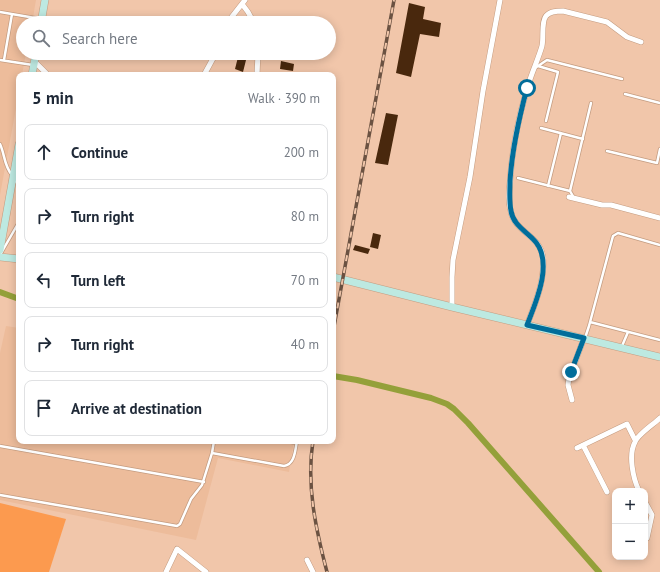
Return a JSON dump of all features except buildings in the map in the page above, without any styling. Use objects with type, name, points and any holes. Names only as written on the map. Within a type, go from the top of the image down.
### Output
[{"type":"main road","points":[[42,16],[45,0]]},
{"type":"main road","points":[[33,72],[35,60]]},
{"type":"main road","points":[[0,250],[16,160]]},
{"type":"main road","points":[[0,256],[16,259]]},
{"type":"main road","points":[[336,278],[660,357]]},
{"type":"street","points":[[452,307],[453,260],[470,176],[483,91],[500,0]]},
{"type":"street","points":[[232,16],[243,2],[250,16]]},
{"type":"street","points":[[527,325],[537,301],[542,282],[543,256],[537,242],[513,219],[509,194],[511,167],[517,127],[527,88],[536,68],[542,45],[544,21],[548,15],[557,10],[578,14],[607,22],[627,37],[642,42]]},
{"type":"street","points":[[206,72],[212,60]]},
{"type":"street","points":[[257,72],[258,60]]},
{"type":"street","points":[[34,64],[44,72]]},
{"type":"street","points":[[571,196],[602,205],[611,205],[660,218]]},
{"type":"street","points":[[572,400],[568,385],[569,378],[584,338]]},
{"type":"street","points":[[638,488],[635,482],[632,464],[635,440],[660,418]]},
{"type":"street","points":[[577,448],[627,424],[635,440]]},
{"type":"street","points":[[583,445],[607,492]]},
{"type":"street","points":[[648,508],[652,515],[648,533]]},
{"type":"street","points":[[166,572],[178,549],[206,572]]},
{"type":"street","points":[[307,560],[313,572]]},
{"type":"lane","points":[[0,12],[20,16]]},
{"type":"lane","points":[[12,14],[2,60],[34,64]]},
{"type":"lane","points":[[536,68],[546,60],[622,79]]},
{"type":"lane","points":[[536,68],[558,72],[546,121]]},
{"type":"lane","points":[[625,94],[660,103]]},
{"type":"lane","points":[[518,178],[548,186],[571,196],[591,103]]},
{"type":"lane","points":[[541,128],[583,139]]},
{"type":"lane","points":[[548,186],[561,133]]},
{"type":"lane","points":[[0,144],[4,154],[6,168],[16,182]]},
{"type":"lane","points":[[607,151],[657,163],[660,149]]},
{"type":"lane","points":[[0,256],[16,227]]},
{"type":"lane","points":[[584,338],[590,322],[613,236],[618,233],[660,245]]},
{"type":"lane","points":[[590,322],[660,340]]},
{"type":"lane","points":[[622,347],[628,332]]},
{"type":"lane","points":[[0,495],[177,526],[180,524],[191,499],[204,482],[214,444]]},
{"type":"lane","points":[[212,453],[284,466],[288,465],[292,461],[296,444]]},
{"type":"lane","points":[[0,446],[204,482]]},
{"type":"shaded area","points":[[0,0],[36,0],[33,16],[16,16],[16,60],[25,60],[23,72],[16,72],[16,108],[0,195]]},
{"type":"shaded area","points":[[6,326],[16,328],[16,444],[294,444],[289,472],[218,458],[196,540],[0,500],[0,353]]},
{"type":"shaded area","points":[[0,503],[66,519],[49,572],[0,572]]},
{"type":"waterway","points":[[0,292],[16,298]]},
{"type":"waterway","points":[[336,376],[357,380],[431,398],[447,404],[454,409],[599,572]]},
{"type":"railway","points":[[336,316],[394,0]]},
{"type":"railway","points":[[313,444],[311,491],[319,540],[327,572]]},
{"type":"route","points":[[527,88],[517,127],[511,167],[509,194],[513,219],[537,242],[543,256],[542,282],[537,301],[527,325],[584,338],[571,372]]}]
